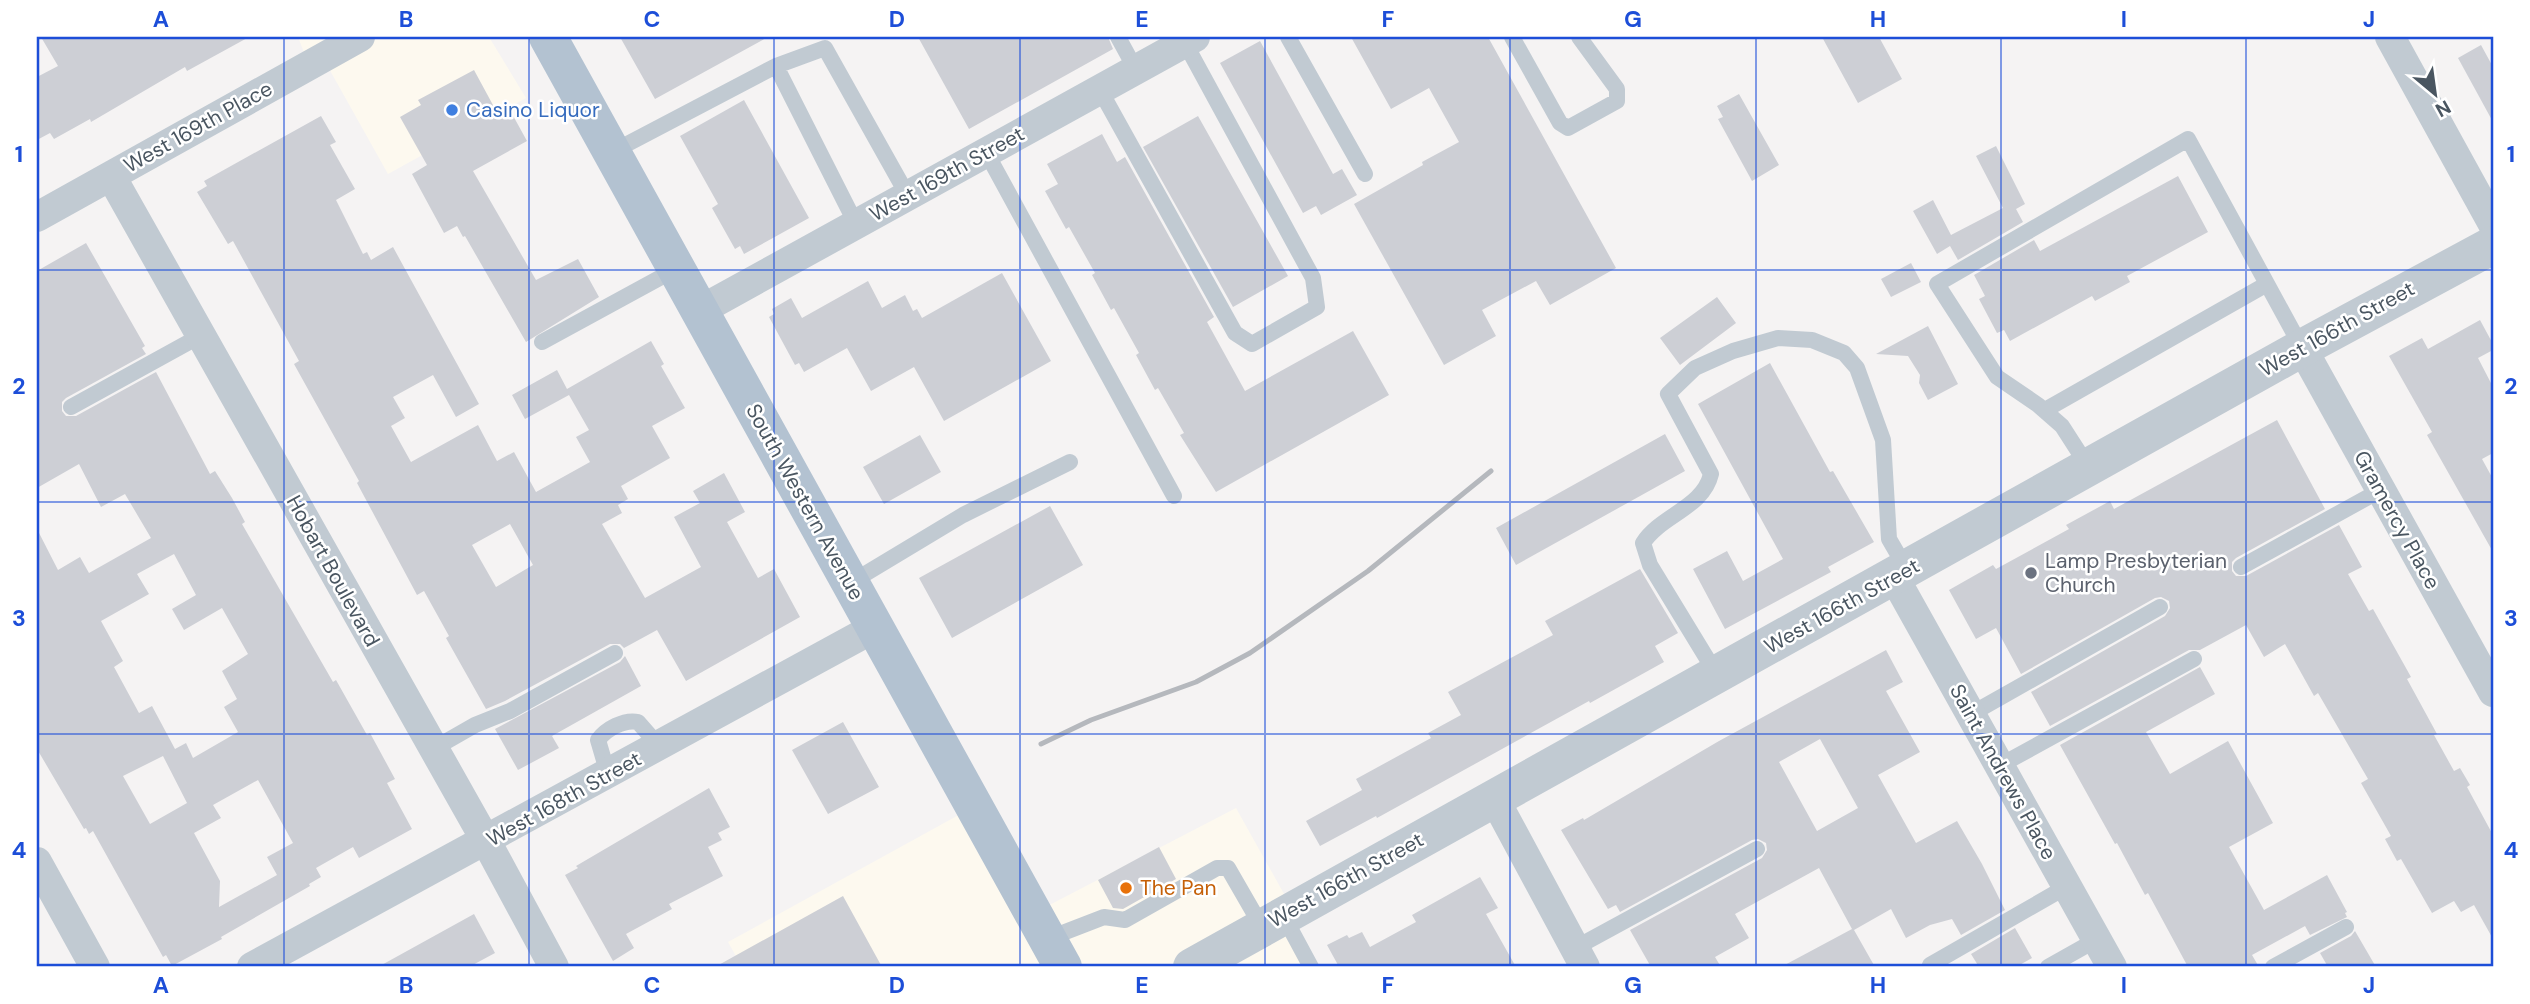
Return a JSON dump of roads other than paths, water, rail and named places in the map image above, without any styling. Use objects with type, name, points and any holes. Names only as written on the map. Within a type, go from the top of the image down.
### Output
[{"type":"main road","name":"South Western Avenue","points":[[554,39],[699,311],[1055,953]]},
{"type":"street","name":"West 169th Place","points":[[37,217],[360,37]]},
{"type":"street","points":[[2390,37],[2493,224]]},
{"type":"street","name":"West 169th Street","points":[[699,311],[1190,40]]},
{"type":"street","name":"Hobart Boulevard","points":[[110,176],[486,841],[554,967]]},
{"type":"street","name":"West 166th Street","points":[[1192,967],[2302,348],[2493,245]]},
{"type":"street","name":"Gramercy Place","points":[[2302,348],[2493,692]]},
{"type":"street","name":"Saint Andrews Place","points":[[1900,574],[1970,714],[2112,967]]},
{"type":"street","name":"West 168th Street","points":[[252,967],[874,628]]},
{"type":"street","points":[[1494,798],[1580,958]]},
{"type":"street","points":[[37,862],[95,967]]},
{"type":"lane","points":[[1118,37],[1136,70]]},
{"type":"lane","points":[[1288,37],[1366,174]]},
{"type":"lane","points":[[1512,37],[1560,123],[1568,128],[1617,101],[1617,89],[1579,37]]},
{"type":"lane","points":[[1100,90],[1236,333],[1252,344],[1317,307],[1313,278],[1190,40]]},
{"type":"lane","points":[[612,152],[776,66],[825,48],[908,196]]},
{"type":"lane","points":[[776,66],[856,224]]},
{"type":"lane","points":[[2089,468],[2062,426],[2045,410],[1997,377],[1937,284],[2189,139],[2302,348]]},
{"type":"lane","points":[[986,152],[1174,496]]},
{"type":"lane","points":[[542,342],[676,269]]},
{"type":"lane","points":[[2045,410],[2267,284]]},
{"type":"lane","points":[[71,407],[200,336]]},
{"type":"lane","points":[[1717,675],[1650,565],[1643,543],[1649,533],[1694,501],[1708,487],[1711,474],[1668,394],[1695,368],[1733,351],[1778,338],[1812,340],[1844,352],[1857,368],[1883,440],[1889,539],[1900,574]]},
{"type":"lane","points":[[850,583],[963,515],[1070,462]]},
{"type":"lane","points":[[2241,567],[2381,490]]},
{"type":"lane","points":[[1970,714],[2160,607]]},
{"type":"lane","points":[[433,749],[475,725],[510,711],[615,653]]},
{"type":"lane","points":[[1999,766],[2194,659]]},
{"type":"lane","points":[[1580,958],[1757,849]]},
{"type":"lane","points":[[1055,953],[1104,917],[1125,920],[1217,868],[1227,868],[1311,967]]},
{"type":"lane","points":[[1930,965],[2066,887]]},
{"type":"lane","points":[[2273,967],[2346,927]]},
{"type":"lane","points":[[2048,967],[2096,940]]},
{"type":"railway","points":[[1041,744],[1091,720],[1196,682],[1250,653],[1368,571],[1491,471]]},
{"type":"place","name":"Casino Liquor","points":[[452,110]]},
{"type":"place","name":"Lamp Presbyterian Church","points":[[2031,573]]},
{"type":"place","name":"The Pan","points":[[1126,888]]}]
